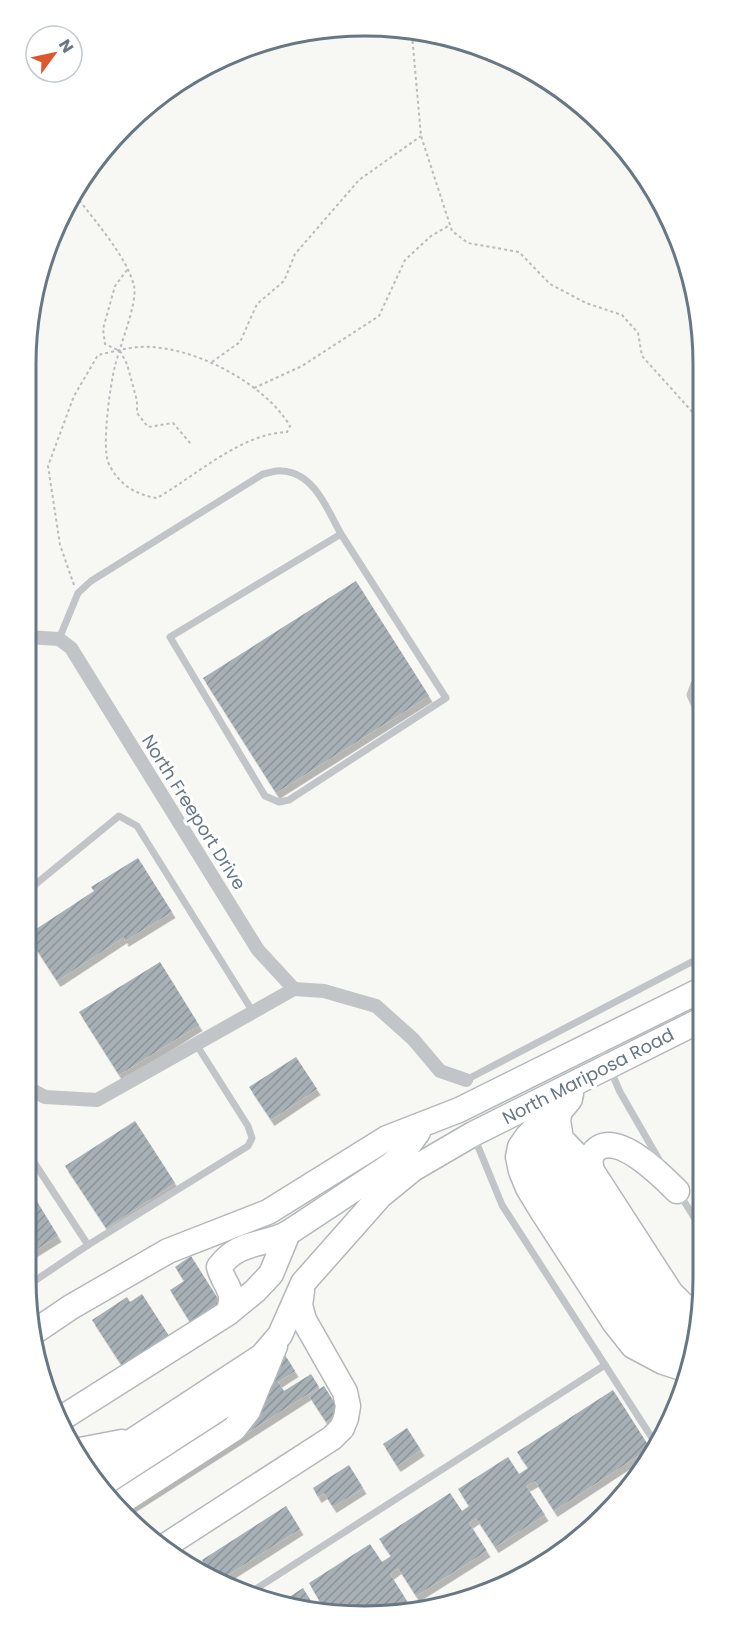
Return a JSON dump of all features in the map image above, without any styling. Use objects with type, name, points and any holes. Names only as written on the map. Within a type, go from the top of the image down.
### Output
[{"type":"highway","name":"North Mariposa Road","points":[[40,1328],[71,1307],[168,1251],[232,1228],[268,1212],[387,1138],[428,1126],[598,1041],[693,1003]]},
{"type":"highway","name":"North Mariposa Road","points":[[124,1501],[234,1430],[248,1410],[303,1283],[380,1196],[413,1169],[472,1134],[598,1072],[693,1005]]},
{"type":"highway","points":[[598,1072],[553,1109],[550,1131],[555,1150],[651,1302],[673,1323],[689,1330]]},
{"type":"highway","points":[[459,1110],[472,1134]]},
{"type":"highway","points":[[551,1125],[592,1171],[671,1293],[683,1305],[691,1309]]},
{"type":"highway","points":[[551,1125],[660,1297],[690,1319]]},
{"type":"highway","points":[[551,1125],[543,1140],[547,1161],[639,1305],[654,1323],[677,1338],[687,1341]]},
{"type":"highway","points":[[551,1125],[536,1141],[533,1149],[536,1163],[627,1308],[648,1332],[672,1346],[685,1350]]},
{"type":"highway","points":[[551,1125],[526,1147],[525,1159],[528,1170],[620,1317],[640,1340],[667,1355],[683,1360]]},
{"type":"highway","points":[[551,1125],[520,1148],[518,1158],[528,1188],[614,1322],[633,1346],[663,1362],[681,1368]]},
{"type":"highway","points":[[228,1313],[232,1303],[231,1291],[221,1276],[219,1266],[226,1258],[250,1244],[288,1233],[391,1166],[428,1126]]},
{"type":"highway","points":[[592,1171],[590,1162],[592,1154],[599,1147],[611,1146],[630,1152],[651,1165],[678,1191]]},
{"type":"highway","points":[[66,1415],[228,1313],[255,1291],[271,1274],[288,1233]]},
{"type":"highway","points":[[171,1542],[332,1438],[342,1428],[348,1406],[345,1392],[304,1320],[300,1305],[303,1283]]},
{"type":"highway","points":[[96,1467],[262,1356],[280,1335]]},
{"type":"highway","points":[[96,1467],[262,1378]]},
{"type":"highway","points":[[96,1466],[117,1443],[146,1432]]},
{"type":"street","points":[[36,638],[59,639]]},
{"type":"street","name":"North Freeport Drive","points":[[59,639],[71,648],[258,950],[294,988]]},
{"type":"street","points":[[36,1092],[45,1097],[97,1100],[294,988],[324,991],[376,1006],[412,1039],[440,1071],[466,1080]]},
{"type":"lane","points":[[59,639],[78,593],[91,581],[264,474],[282,471],[297,474],[311,484],[446,698],[289,800],[279,802],[265,796],[170,637],[341,534]]},
{"type":"lane","points":[[693,687],[690,695],[693,702]]},
{"type":"lane","points":[[36,884],[118,816],[137,826],[253,1012]]},
{"type":"lane","points":[[466,1080],[693,961]]},
{"type":"lane","points":[[598,1041],[598,1072],[620,1092],[693,1216]]},
{"type":"lane","points":[[36,1280],[248,1146],[252,1138],[248,1126],[196,1044]]},
{"type":"lane","points":[[472,1134],[502,1205],[651,1438]]},
{"type":"lane","points":[[36,1165],[88,1245]]},
{"type":"lane","points":[[257,1588],[605,1365]]},
{"type":"path","points":[[412,40],[421,136],[452,231],[468,243],[519,252],[549,284],[586,303],[622,315],[638,333],[642,356],[693,413]]},
{"type":"path","points":[[212,362],[240,342],[257,304],[284,280],[295,254],[358,180],[421,136]]},
{"type":"path","points":[[78,593],[60,545],[48,466],[74,396],[98,355],[120,351],[140,347],[184,352],[212,362],[254,388],[290,426],[287,432],[271,432],[241,445],[157,498],[141,496],[122,483],[108,461],[106,420],[115,365],[120,351],[129,320],[135,288],[121,256],[80,201]]},
{"type":"path","points":[[254,388],[302,366],[379,316],[405,260],[431,236],[450,225]]},
{"type":"path","points":[[127,270],[115,286],[103,329],[105,344],[120,351],[127,364],[137,401],[137,413],[148,427],[173,423],[191,444]]},
{"type":"building","points":[[356,581],[429,696],[276,793],[203,678]]},
{"type":"building","points":[[138,858],[172,912],[125,941],[124,937],[57,981],[36,949],[36,929],[94,891],[91,887]]},
{"type":"building","points":[[160,962],[199,1025],[119,1075],[79,1012]]},
{"type":"building","points":[[296,1057],[317,1089],[271,1120],[249,1087]]},
{"type":"building","points":[[135,1121],[175,1183],[106,1228],[65,1166]]},
{"type":"building","points":[[36,1200],[58,1236],[36,1250]]},
{"type":"building","points":[[191,1256],[220,1302],[207,1310],[211,1316],[193,1327],[170,1290],[184,1281],[175,1267]]},
{"type":"building","points":[[142,1294],[169,1336],[122,1366],[92,1320],[127,1297],[130,1302]]},
{"type":"building","points":[[285,1355],[295,1371],[278,1382],[284,1391],[311,1374],[319,1387],[130,1508],[98,1469],[109,1462],[130,1493],[134,1490],[114,1459],[129,1449],[148,1480],[153,1478],[133,1447],[147,1437],[167,1468],[171,1465],[151,1435],[166,1426],[185,1456],[190,1454],[170,1423],[184,1414],[205,1446],[209,1443],[189,1411],[203,1402],[223,1434],[227,1431],[207,1399],[245,1380]]},
{"type":"building","points":[[324,1386],[341,1413],[326,1422],[309,1396]]},
{"type":"building","points":[[613,1390],[648,1444],[642,1453],[554,1511],[535,1481],[526,1486],[545,1515],[495,1547],[476,1518],[469,1523],[487,1551],[416,1596],[398,1568],[390,1574],[407,1601],[403,1603],[364,1606],[319,1603],[309,1583],[370,1544],[382,1562],[391,1556],[379,1539],[450,1493],[462,1511],[469,1506],[458,1489],[508,1457],[519,1474],[528,1468],[517,1452]]},
{"type":"building","points":[[407,1428],[421,1450],[397,1466],[383,1444]]},
{"type":"building","points":[[349,1465],[363,1488],[333,1507],[324,1493],[318,1497],[313,1488]]},
{"type":"building","points":[[286,1506],[300,1529],[227,1576],[205,1564],[202,1560]]},
{"type":"building","points":[[303,1588],[311,1602],[289,1597]]}]
